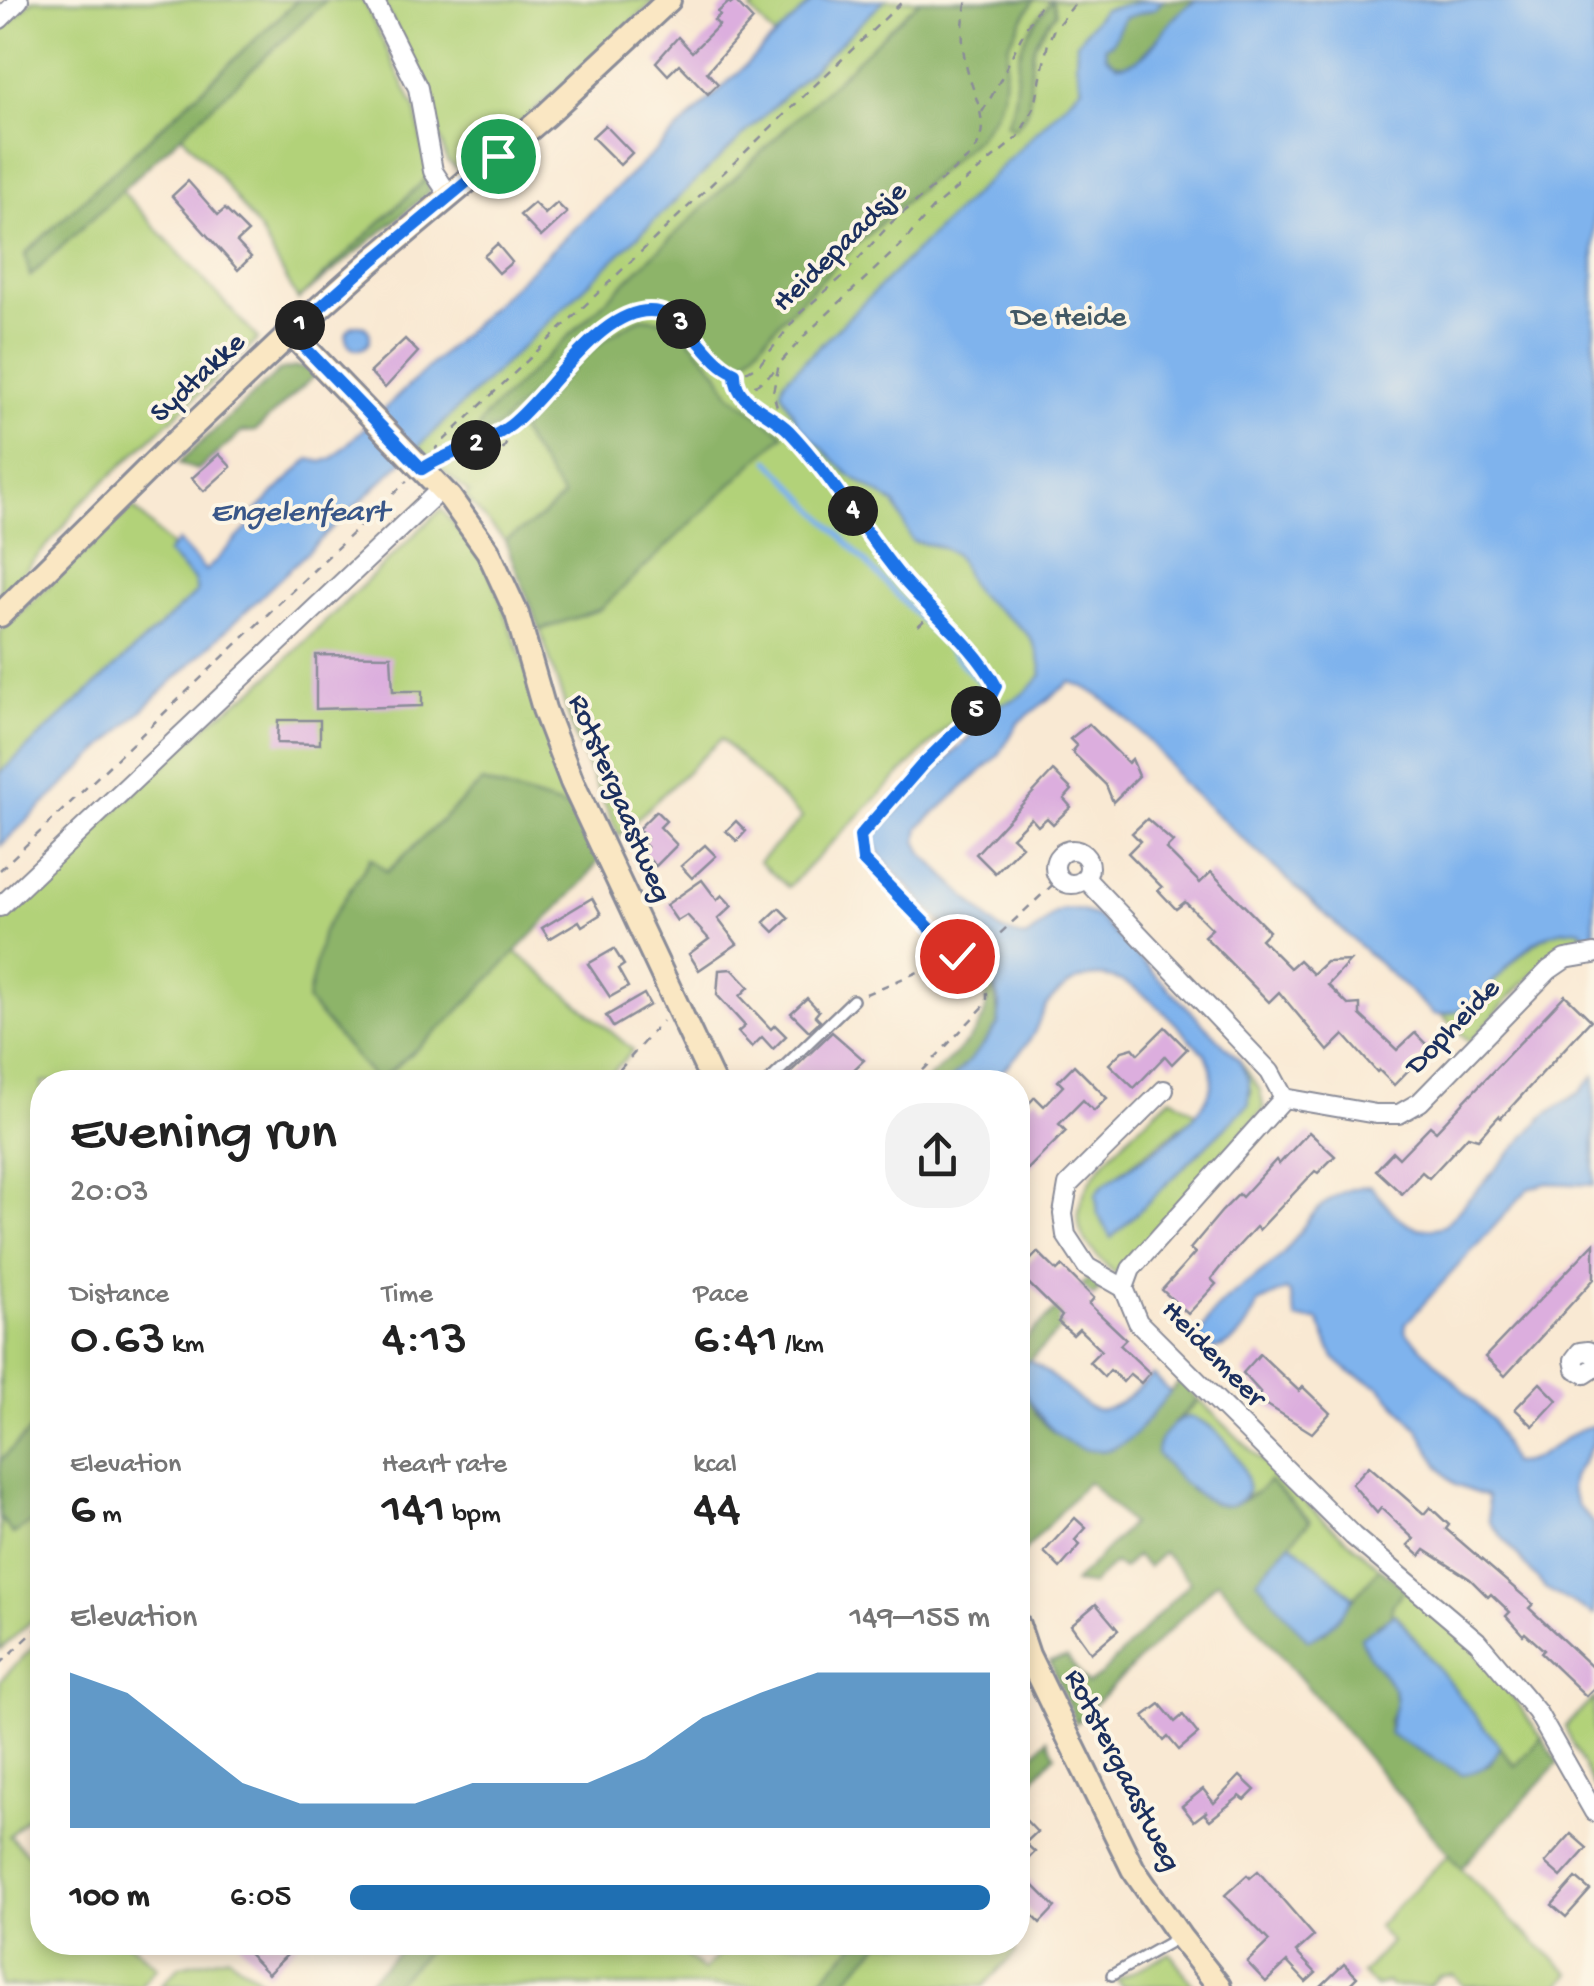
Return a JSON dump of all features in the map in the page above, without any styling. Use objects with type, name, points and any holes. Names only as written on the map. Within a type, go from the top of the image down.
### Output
[{"type":"street","points":[[0,19],[19,0]]},
{"type":"street","points":[[374,0],[418,88],[433,171],[449,196]]},
{"type":"street","name":"Sydtakke","points":[[0,616],[291,333],[546,115],[670,0]]},
{"type":"street","name":"Rotstergaastweg","points":[[291,333],[370,414],[425,462],[440,490],[470,523],[506,586],[544,709],[572,782],[707,1070]]},
{"type":"street","points":[[0,907],[440,490]]},
{"type":"street","points":[[1074,850],[1083,853],[1088,862],[1085,878],[1074,884],[1060,878],[1056,862],[1060,855],[1074,850]]},
{"type":"street","points":[[1085,878],[1270,1072],[1284,1098]]},
{"type":"street","name":"Dopheide","points":[[1284,1098],[1376,1114],[1399,1114],[1420,1102],[1549,970],[1587,954]]},
{"type":"street","points":[[1124,1288],[1087,1267],[1066,1234],[1063,1214],[1068,1185],[1164,1090]]},
{"type":"street","name":"Heidemeer","points":[[1284,1098],[1131,1269],[1124,1288],[1138,1322],[1352,1536],[1478,1641],[1537,1712],[1594,1812]]},
{"type":"street","points":[[1594,1355],[1580,1352],[1574,1360],[1576,1369],[1585,1374],[1594,1368]]},
{"type":"street","name":"Rotstergaastweg","points":[[1030,1659],[1133,1869],[1219,1986]]},
{"type":"lane","points":[[780,1070],[853,1000]]},
{"type":"lane","points":[[1112,1975],[1180,1937]]},
{"type":"path","points":[[0,870],[904,0]]},
{"type":"path","points":[[967,0],[962,27],[964,56],[983,112]]},
{"type":"path","name":"Heidepaadsje","points":[[735,373],[748,371],[764,360],[800,312],[841,278],[892,222],[974,152],[981,140],[983,112],[1000,86],[1022,30],[1044,0]]},
{"type":"path","points":[[738,390],[758,384],[776,369],[796,344],[880,266],[932,209],[1018,137],[1035,106],[1048,43],[1078,0]]},
{"type":"path","points":[[425,462],[504,430],[598,335],[624,316],[641,310],[659,312],[675,319],[718,363],[735,373],[738,390],[781,423],[898,574],[988,671],[996,686],[990,698],[869,822],[860,836],[863,860],[966,965],[987,993],[987,1003],[923,1070]]},
{"type":"path","points":[[776,369],[773,392],[781,423]]},
{"type":"path","points":[[495,464],[506,444],[504,430]]},
{"type":"path","points":[[474,445],[486,470]]},
{"type":"path","points":[[918,626],[934,612]]},
{"type":"path","points":[[966,965],[1060,878]]},
{"type":"path","points":[[853,1000],[957,956]]},
{"type":"path","points":[[619,1070],[676,1005]]},
{"type":"path","points":[[0,1664],[30,1635]]},
{"type":"green space","points":[[33,0],[298,0],[25,254],[31,276],[121,190],[258,339],[77,507],[0,598],[0,32]]},
{"type":"green space","points":[[298,0],[326,0],[30,276],[25,254]]},
{"type":"green space","points":[[326,0],[363,0],[416,110],[428,177],[298,300],[260,231],[181,134]]},
{"type":"green space","points":[[382,0],[656,0],[491,150],[461,171],[447,161],[421,80]]},
{"type":"green space","points":[[761,0],[814,0],[775,37],[751,10]]},
{"type":"green space","name":"De Heide","points":[[880,0],[1594,0],[1071,662],[1003,715],[981,693],[788,887],[759,862],[802,818],[721,739],[619,836],[577,742],[540,630],[601,609],[511,538],[505,541],[465,497],[469,493],[438,467],[442,464],[434,455],[429,458],[418,446],[420,439]]},
{"type":"green space","points":[[920,0],[1034,0],[1008,45],[1003,94],[977,138],[855,246],[746,360],[737,362],[671,308],[640,304],[607,322],[497,428],[473,438],[485,416]]},
{"type":"green space","points":[[1052,0],[1056,13],[1034,47],[1029,101],[1013,129],[1006,124],[1014,101],[1022,45]]},
{"type":"green space","points":[[1163,0],[1196,0],[1133,64],[1118,64],[1106,56],[1105,46],[1112,42],[1123,18],[1155,9]]},
{"type":"green space","points":[[428,177],[430,192],[298,300]]},
{"type":"green space","points":[[642,318],[668,321],[685,334],[717,371],[730,394],[784,434],[601,609],[540,630],[505,541],[563,497],[520,432],[589,352]]},
{"type":"green space","points":[[296,367],[315,375],[255,431],[242,432],[197,470],[179,463],[279,371]]},
{"type":"green space","points":[[133,507],[172,547],[167,553],[194,580],[197,592],[0,773],[0,631]]},
{"type":"green space","points":[[441,509],[481,558],[494,582],[578,811],[482,782],[386,873],[370,859],[378,1070],[30,1070],[30,1431],[0,1461],[0,919],[211,721],[259,686]]},
{"type":"green space","points":[[482,782],[578,811],[600,859],[584,881],[447,1023],[391,1070],[367,1070],[307,1001],[323,931],[371,858],[387,872]]},
{"type":"green space","points":[[1567,928],[1582,930],[1587,942],[1571,947],[1539,968],[1470,1042],[1442,1015],[1473,1000],[1531,947]]},
{"type":"green space","points":[[516,952],[633,1050],[614,1070],[392,1070],[447,1023]]},
{"type":"green space","points":[[974,954],[993,978],[999,1023],[960,1070],[938,1070],[967,1042],[983,1018],[985,992],[972,972]]},
{"type":"green space","points":[[1239,1060],[1260,1090],[1264,1109],[1115,1274],[1084,1239],[1079,1219],[1091,1180],[1122,1143],[1171,1097],[1198,1114],[1102,1186],[1112,1237],[1235,1118],[1251,1093]]},
{"type":"green space","points":[[1091,1276],[1103,1286],[1030,1360],[1030,1334]]},
{"type":"green space","points":[[1180,1381],[1198,1400],[1173,1424],[1190,1490],[1212,1501],[1231,1504],[1249,1497],[1269,1481],[1310,1521],[1257,1580],[1324,1633],[1380,1568],[1405,1589],[1393,1604],[1390,1617],[1377,1624],[1397,1705],[1388,1721],[1390,1734],[1462,1774],[1489,1765],[1500,1747],[1515,1766],[1542,1738],[1558,1763],[1461,1868],[1218,1581],[1076,1723],[1050,1662],[1067,1658],[1088,1684],[1190,1582],[1163,1552],[1148,1567],[1136,1556],[1123,1569],[1114,1563],[1091,1585],[1074,1583],[1131,1524],[1088,1481],[1030,1545],[1030,1402],[1052,1431],[1079,1446],[1129,1438]]},
{"type":"green space","points":[[1199,1400],[1316,1513],[1380,1568],[1362,1592],[1353,1597],[1291,1543],[1310,1520],[1269,1481],[1244,1498],[1248,1490],[1230,1452],[1213,1429],[1191,1419],[1177,1422]]},
{"type":"green space","points":[[30,1431],[30,1523],[13,1534],[0,1517],[0,1461]]},
{"type":"green space","points":[[0,1517],[13,1534],[30,1524],[30,1622],[0,1650]]},
{"type":"green space","points":[[1405,1589],[1468,1643],[1542,1738],[1515,1767],[1396,1614],[1390,1617],[1393,1604]]},
{"type":"green space","points":[[30,1650],[30,1815],[9,1836],[30,1856],[30,1955],[142,1955],[157,1967],[140,1986],[0,1986],[0,1681]]},
{"type":"green space","points":[[1594,1698],[1594,1788],[1565,1727]]},
{"type":"green space","points":[[1047,1739],[1055,1755],[1030,1783],[1030,1758]]},
{"type":"green space","points":[[1448,1855],[1570,1973],[1559,1986],[1464,1986],[1453,1975],[1440,1976],[1429,1986],[1391,1986],[1387,1982],[1376,1986],[1362,1974],[1391,1942],[1377,1927]]},
{"type":"green space","points":[[1170,1953],[1194,1986],[1122,1986],[1117,1980]]},
{"type":"green space","points":[[395,1955],[423,1955],[393,1986],[363,1986]]},
{"type":"green space","points":[[423,1955],[686,1955],[703,1971],[718,1955],[844,1955],[814,1986],[393,1986]]},
{"type":"green space","points":[[844,1955],[869,1955],[840,1986],[814,1986]]},
{"type":"green space","points":[[869,1955],[1013,1955],[983,1986],[840,1986]]},
{"type":"green space","points":[[228,1956],[268,1986],[161,1986],[180,1966]]},
{"type":"water","name":"Engelenfeart","points":[[814,0],[885,0],[0,846],[0,773],[197,592],[194,580],[167,553],[178,541],[206,571],[249,526],[250,517],[309,459],[322,462],[333,458]]},
{"type":"water","name":"De Heide","points":[[1163,0],[1155,9],[1124,18],[1112,43],[1105,46],[1106,56],[1117,65],[1128,64],[1145,54],[1179,13],[1196,0],[1594,0],[1594,940],[1588,941],[1582,930],[1558,932],[1538,940],[1472,1002],[1454,1011],[1434,1014],[1180,781],[1160,754],[1115,708],[1070,682],[1018,723],[999,755],[919,827],[917,841],[924,855],[999,930],[1025,938],[1062,910],[1097,916],[1239,1060],[1249,1081],[1249,1104],[1111,1238],[1098,1214],[1096,1194],[1198,1112],[1209,1093],[1212,1074],[1205,1054],[1134,988],[1114,978],[1093,976],[1071,983],[1049,1002],[1028,1042],[1003,1070],[960,1070],[999,1023],[993,978],[882,858],[872,837],[1001,704],[1019,697],[1042,675],[1039,657],[1027,634],[973,588],[957,557],[942,548],[912,541],[895,504],[848,474],[799,425],[781,391],[784,381],[1082,87],[1076,63],[1077,43],[1103,10]]},
{"type":"water","points":[[358,325],[370,337],[358,349],[346,337]]},
{"type":"water","points":[[1594,1076],[1594,1185],[1547,1183],[1528,1189],[1406,1323],[1405,1331],[1493,1421],[1512,1463],[1534,1458],[1573,1433],[1594,1426],[1593,1444],[1573,1477],[1571,1490],[1578,1506],[1594,1524],[1594,1615],[1545,1588],[1489,1521],[1487,1497],[1455,1485],[1440,1468],[1418,1429],[1379,1386],[1351,1373],[1334,1358],[1318,1320],[1296,1319],[1286,1290],[1258,1303],[1245,1328],[1226,1345],[1207,1350],[1200,1339],[1212,1314],[1281,1256],[1310,1218],[1333,1198],[1351,1189],[1370,1186],[1410,1225],[1431,1229],[1444,1226],[1545,1115],[1580,1092]]},
{"type":"water","points":[[1030,1361],[1089,1407],[1100,1410],[1114,1406],[1153,1375],[1170,1392],[1124,1443],[1099,1451],[1069,1442],[1033,1406]]},
{"type":"water","points":[[1189,1417],[1220,1435],[1243,1467],[1248,1490],[1239,1502],[1214,1503],[1200,1496],[1157,1453],[1167,1430]]},
{"type":"water","points":[[1291,1543],[1353,1597],[1334,1622],[1308,1640],[1257,1580]]},
{"type":"water","points":[[1395,1614],[1500,1747],[1480,1769],[1462,1774],[1390,1734],[1395,1694],[1361,1637]]},
{"type":"building","points":[[735,1],[753,20],[707,72],[718,84],[708,94],[679,64],[668,75],[656,62],[678,37],[692,52],[719,25],[714,20],[720,15],[718,12]]},
{"type":"building","points":[[605,125],[632,153],[620,165],[592,137]]},
{"type":"building","points":[[188,181],[218,215],[225,209],[248,232],[237,242],[251,257],[238,270],[172,196]]},
{"type":"building","points":[[534,203],[545,214],[557,203],[567,213],[541,237],[520,215]]},
{"type":"building","points":[[497,244],[512,262],[499,273],[484,256]]},
{"type":"building","points":[[405,339],[418,352],[385,388],[370,372]]},
{"type":"building","points":[[219,454],[231,467],[204,491],[192,478]]},
{"type":"building","points":[[316,655],[391,656],[393,691],[422,691],[422,706],[316,709]]},
{"type":"building","points":[[278,720],[320,720],[320,744],[277,743]]},
{"type":"building","points":[[1089,724],[1128,763],[1132,759],[1139,776],[1113,802],[1106,785],[1072,752],[1077,746],[1070,739]]},
{"type":"building","points":[[1053,771],[1072,790],[1064,799],[1071,807],[1053,824],[1047,818],[1038,826],[1031,818],[1012,837],[1022,846],[995,873],[976,854]]},
{"type":"building","points":[[656,811],[666,821],[660,827],[677,845],[656,866],[641,852],[647,847],[643,843],[647,839],[638,829]]},
{"type":"building","points":[[1147,819],[1173,842],[1166,849],[1200,883],[1211,872],[1269,931],[1261,939],[1290,968],[1299,960],[1313,974],[1326,962],[1350,961],[1328,985],[1348,1005],[1360,1004],[1360,1015],[1397,1050],[1415,1033],[1430,1048],[1394,1085],[1344,1035],[1328,1051],[1279,992],[1269,1002],[1204,936],[1212,929],[1185,902],[1176,909],[1158,890],[1162,887],[1128,853],[1140,841],[1132,833]]},
{"type":"building","points":[[736,821],[746,831],[737,841],[726,831]]},
{"type":"building","points":[[705,845],[716,856],[692,878],[681,866]]},
{"type":"building","points":[[702,880],[717,900],[722,895],[732,906],[718,919],[737,944],[699,970],[689,954],[709,939],[687,915],[677,921],[666,905]]},
{"type":"building","points":[[592,898],[601,914],[582,926],[579,921],[549,939],[542,928]]},
{"type":"building","points":[[779,908],[789,918],[774,932],[764,922]]},
{"type":"building","points":[[614,949],[624,965],[618,969],[628,987],[610,997],[588,964]]},
{"type":"building","points":[[732,969],[749,987],[740,996],[771,1029],[775,1025],[786,1036],[773,1049],[762,1037],[752,1047],[738,1032],[745,1026],[717,995],[719,970]]},
{"type":"building","points":[[644,994],[650,1005],[613,1027],[606,1016]]},
{"type":"building","points":[[1565,995],[1591,1020],[1501,1118],[1478,1139],[1468,1136],[1429,1178],[1422,1172],[1402,1194],[1376,1170],[1393,1152],[1399,1158],[1430,1126],[1436,1131]]},
{"type":"building","points":[[807,998],[819,1011],[815,1016],[820,1021],[809,1031],[791,1013]]},
{"type":"building","points":[[1165,1027],[1187,1049],[1172,1064],[1165,1056],[1134,1088],[1109,1064],[1122,1051],[1133,1048],[1138,1054]]},
{"type":"building","points":[[832,1032],[864,1060],[854,1070],[792,1070]]},
{"type":"building","points":[[1074,1065],[1107,1098],[1094,1111],[1083,1100],[1059,1124],[1066,1131],[1030,1167],[1030,1102],[1035,1097],[1044,1106],[1063,1086],[1058,1081]]},
{"type":"building","points":[[1309,1132],[1335,1156],[1318,1173],[1315,1171],[1259,1230],[1256,1227],[1211,1279],[1216,1284],[1188,1314],[1162,1290],[1195,1253],[1190,1249],[1222,1211],[1239,1194],[1242,1197],[1276,1160],[1279,1164]]},
{"type":"building","points":[[1594,1243],[1594,1279],[1505,1376],[1485,1357]]},
{"type":"building","points":[[1038,1252],[1057,1271],[1062,1266],[1094,1298],[1089,1304],[1126,1339],[1120,1345],[1150,1373],[1141,1383],[1130,1374],[1123,1382],[1110,1370],[1104,1377],[1089,1362],[1101,1350],[1079,1329],[1073,1335],[1058,1322],[1062,1316],[1030,1285],[1030,1260]]},
{"type":"building","points":[[1260,1354],[1299,1391],[1303,1387],[1330,1413],[1312,1433],[1256,1398],[1261,1393],[1243,1373]]},
{"type":"building","points":[[1540,1383],[1557,1400],[1533,1426],[1515,1409]]},
{"type":"building","points":[[1369,1466],[1424,1514],[1430,1507],[1449,1525],[1446,1529],[1533,1604],[1529,1608],[1594,1669],[1594,1688],[1586,1696],[1541,1653],[1544,1650],[1523,1635],[1506,1616],[1510,1612],[1491,1594],[1488,1597],[1470,1579],[1425,1550],[1420,1556],[1408,1545],[1414,1539],[1381,1508],[1377,1513],[1352,1484]]},
{"type":"building","points":[[1075,1518],[1086,1528],[1075,1540],[1080,1545],[1060,1568],[1044,1552]]},
{"type":"building","points":[[1096,1604],[1118,1630],[1091,1653],[1071,1625]]},
{"type":"building","points":[[1160,1704],[1175,1722],[1183,1715],[1198,1734],[1179,1750],[1168,1737],[1164,1741],[1144,1716]]},
{"type":"building","points":[[1240,1776],[1255,1790],[1245,1800],[1240,1796],[1210,1820],[1204,1814],[1207,1811],[1194,1821],[1182,1806],[1203,1789],[1214,1803]]},
{"type":"building","points":[[1571,1834],[1587,1848],[1561,1877],[1545,1863]]},
{"type":"building","points":[[1258,1871],[1314,1936],[1296,1952],[1316,1973],[1306,1982],[1287,1962],[1266,1982],[1247,1962],[1269,1941],[1225,1895],[1247,1875],[1250,1878]]},
{"type":"building","points":[[1576,1878],[1590,1890],[1566,1917],[1552,1905]]},
{"type":"building","points":[[1030,1882],[1055,1907],[1040,1923],[1030,1913]]},
{"type":"building","points":[[250,1955],[287,1955],[268,1974]]},
{"type":"building","points":[[1344,1964],[1357,1977],[1348,1986],[1321,1986]]},
{"type":"waterway","points":[[769,460],[983,686]]},
{"type":"route","points":[[498,156],[291,333],[422,469],[488,440],[511,425],[598,335],[635,312],[648,310],[670,316],[718,363],[735,373],[736,386],[743,397],[790,432],[898,574],[955,633],[996,686],[990,698],[922,765],[860,836],[863,860],[957,956]]}]
